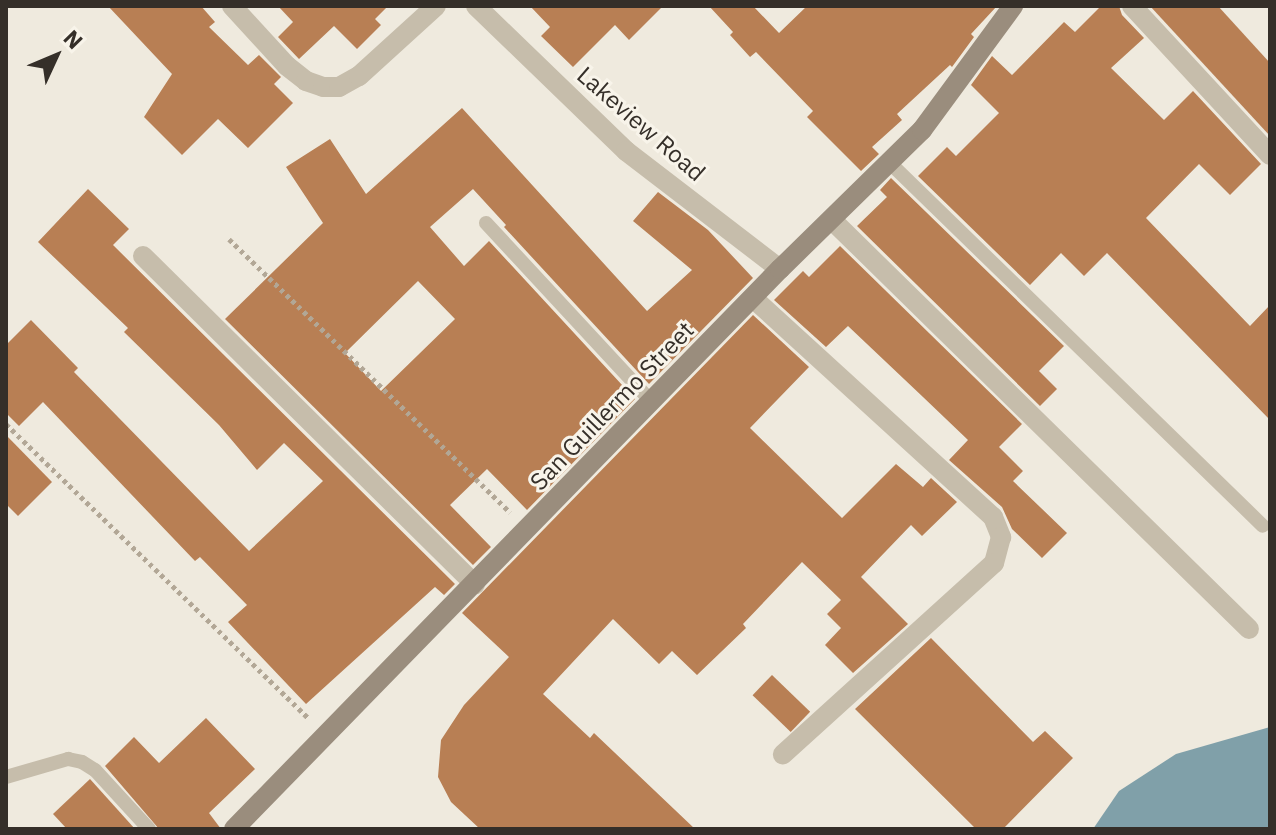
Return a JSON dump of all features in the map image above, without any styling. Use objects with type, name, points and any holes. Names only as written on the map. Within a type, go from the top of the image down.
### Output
[{"type":"main road","name":"San Guillermo Street","points":[[234,829],[780,269],[890,163],[954,90],[1013,6]]},
{"type":"street","points":[[232,6],[287,66],[306,81],[323,87],[339,87],[359,76],[436,6]]},
{"type":"street","name":"Lakeview Road","points":[[476,6],[626,151],[780,269]]},
{"type":"street","points":[[1132,6],[1270,155]]},
{"type":"street","points":[[832,220],[1249,629]]},
{"type":"street","points":[[143,256],[475,585]]},
{"type":"street","points":[[753,298],[993,517],[1001,537],[994,563],[783,754]]},
{"type":"lane","points":[[890,163],[1263,526]]},
{"type":"lane","points":[[486,223],[652,402]]},
{"type":"lane","points":[[6,777],[68,759],[82,762],[95,770],[149,829]]},
{"type":"path","points":[[229,239],[528,530]]},
{"type":"path","points":[[6,424],[327,736]]},
{"type":"water","points":[[1270,727],[1270,829],[1093,829],[1119,791],[1176,754]]},
{"type":"building","points":[[108,6],[201,6],[215,22],[209,27],[248,65],[259,55],[281,77],[274,84],[293,103],[248,148],[218,119],[182,155],[144,117],[172,74]]},
{"type":"building","points":[[278,6],[388,6],[375,19],[381,25],[357,49],[334,26],[299,59],[278,37],[293,22]]},
{"type":"building","points":[[530,6],[663,6],[629,40],[615,25],[573,67],[541,36],[550,27]]},
{"type":"building","points":[[709,6],[753,6],[779,33],[807,6],[997,6],[971,34],[974,37],[952,67],[950,65],[897,114],[902,120],[872,147],[879,154],[861,171],[807,117],[813,111],[756,52],[750,57],[730,35],[733,32]]},
{"type":"building","points":[[1101,6],[1119,6],[1122,15],[1144,38],[1111,68],[1164,120],[1193,91],[1261,164],[1230,195],[1199,164],[1146,218],[1250,326],[1270,305],[1270,420],[1107,253],[1084,276],[1061,253],[1030,285],[918,176],[947,147],[956,156],[999,113],[971,85],[992,56],[1012,75],[1064,22],[1075,32]]},
{"type":"building","points":[[1150,6],[1218,6],[1270,63],[1270,136]]},
{"type":"building","points":[[462,108],[647,311],[692,270],[633,221],[658,192],[708,230],[753,278],[649,384],[504,227],[506,225],[473,189],[430,227],[464,266],[489,241],[635,399],[527,510],[487,469],[450,505],[491,547],[473,565],[225,319],[323,223],[286,167],[330,139],[366,194]],"holes":[[[418,281],[455,319],[381,391],[345,353]]]},
{"type":"building","points":[[891,178],[1064,346],[1039,371],[1057,389],[1040,406],[857,226],[887,197],[880,190]]},
{"type":"building","points":[[88,189],[129,229],[113,245],[455,584],[444,595],[435,587],[306,704],[228,622],[247,605],[200,557],[195,561],[43,402],[19,426],[6,413],[6,345],[31,320],[78,368],[74,372],[249,551],[323,481],[284,443],[257,470],[219,425],[124,332],[128,328],[38,242]]},
{"type":"building","points":[[840,246],[1022,424],[999,447],[1023,471],[1013,481],[1067,533],[1042,558],[1012,529],[1002,507],[949,460],[968,440],[848,326],[826,347],[774,300],[803,271],[809,277]]},
{"type":"building","points":[[753,315],[809,367],[750,428],[842,518],[896,464],[923,487],[931,478],[957,502],[922,536],[911,525],[861,577],[908,624],[853,673],[825,645],[841,628],[827,614],[841,600],[802,562],[743,624],[746,628],[697,675],[672,651],[659,664],[613,619],[543,694],[590,738],[594,733],[695,829],[480,829],[451,802],[438,777],[441,740],[464,705],[509,657],[462,613]]},
{"type":"building","points":[[6,435],[52,482],[18,516],[6,504]]},
{"type":"building","points":[[931,638],[1033,742],[1045,731],[1073,758],[1003,829],[976,829],[855,709]]},
{"type":"building","points":[[772,675],[810,712],[791,732],[753,695]]},
{"type":"building","points":[[206,718],[255,769],[209,813],[221,829],[159,829],[105,766],[134,737],[159,763]]},
{"type":"building","points":[[90,779],[135,829],[67,829],[53,814]]}]
